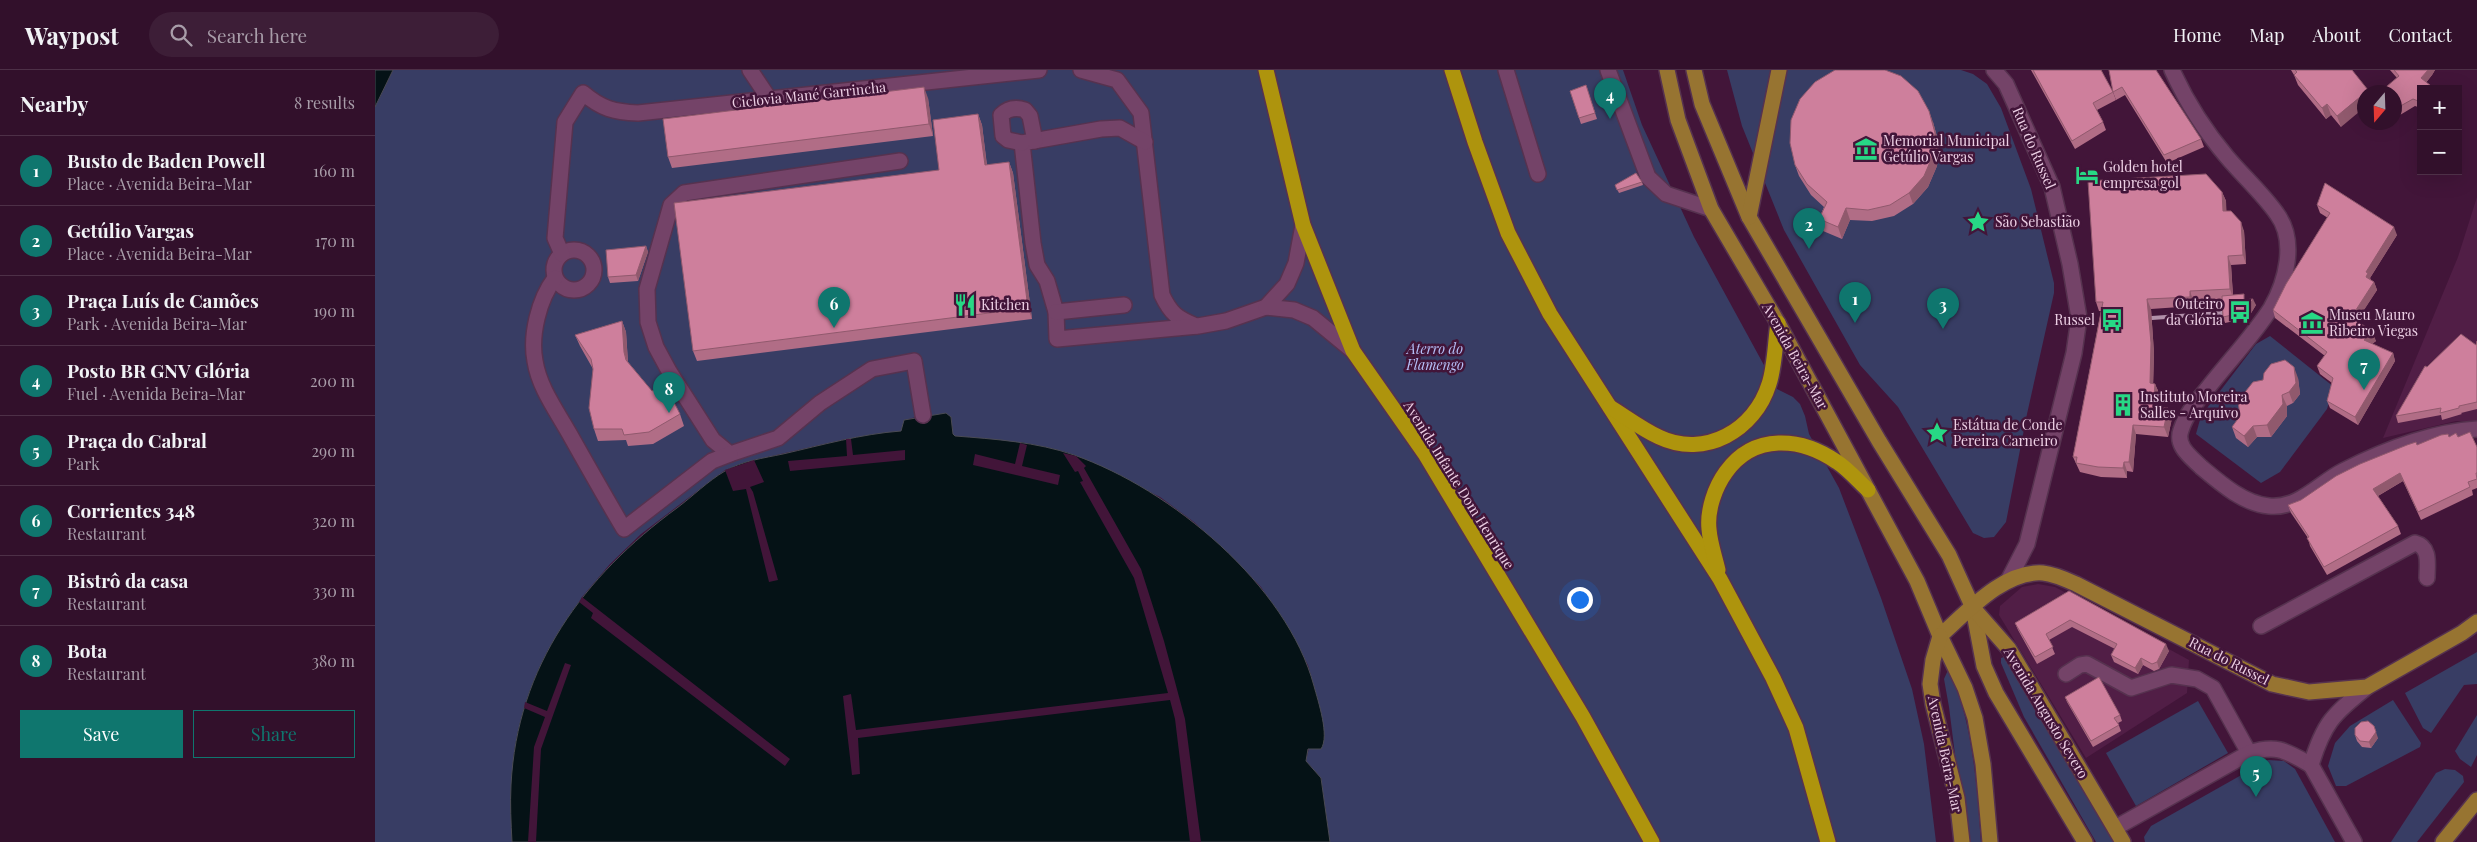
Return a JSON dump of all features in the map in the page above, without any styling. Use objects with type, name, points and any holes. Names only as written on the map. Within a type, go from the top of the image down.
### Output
[{"type":"highway","name":"Avenida Infante Dom Henrique","points":[[1266,70],[1303,225],[1353,351],[1430,463],[1583,717],[1652,842]]},
{"type":"highway","points":[[1452,70],[1475,142],[1508,233],[1550,314],[1720,579],[1773,678],[1796,728],[1828,842]]},
{"type":"highway","points":[[1606,404],[1661,438],[1684,444],[1702,444],[1722,439],[1739,430],[1752,417],[1764,398],[1770,383],[1777,323]]},
{"type":"highway","points":[[1720,579],[1709,529],[1713,496],[1729,467],[1757,446],[1771,442],[1789,442],[1817,451],[1838,462],[1868,490]]},
{"type":"main road","name":"Avenida Beira-Mar","points":[[1667,70],[1678,120],[1711,209],[1777,323],[1917,581],[1940,636],[1965,688],[1975,718],[1983,764],[1990,842]]},
{"type":"main road","points":[[1694,70],[1702,104],[1749,217],[1879,441],[1949,555],[1973,608]]},
{"type":"main road","points":[[1749,217],[1779,70]]},
{"type":"main road","name":"Rua do Russel","points":[[1940,636],[2009,579],[2031,573],[2058,576],[2273,684],[2309,692],[2367,687],[2404,667],[2477,622]]},
{"type":"main road","name":"Avenida Augusto Severo","points":[[1973,608],[2009,649],[2123,842]]},
{"type":"main road","name":"Avenida Augusto Severo","points":[[1973,608],[1984,666],[1996,693],[2085,842]]},
{"type":"main road","name":"Avenida Beira-Mar","points":[[1940,636],[1933,660],[1930,684],[1933,704],[1957,798],[1962,842]]},
{"type":"main road","points":[[2443,842],[2477,800]]},
{"type":"street","points":[[751,70],[769,100]]},
{"type":"street","name":"Ciclovia Mané Garrincha","points":[[562,254],[555,238],[565,122],[583,94],[595,103],[615,112],[638,113],[1039,70]]},
{"type":"street","points":[[1081,70],[1117,80],[1141,113],[1162,295],[1169,310],[1180,319],[1198,326]]},
{"type":"street","points":[[1506,70],[1538,174]]},
{"type":"street","points":[[1608,70],[1648,177],[1666,194],[1711,209]]},
{"type":"street","name":"Rua do Russel","points":[[1995,70],[2006,84],[2052,187],[2070,264],[2079,318],[2074,353],[2027,544],[2009,579]]},
{"type":"street","points":[[2172,70],[2185,98],[2225,156],[2279,215],[2288,244],[2281,290],[2271,308],[2189,411],[2180,432],[2180,443],[2187,453],[2218,482],[2257,504],[2285,505],[2301,499],[2342,472],[2377,455],[2430,437],[2477,430]]},
{"type":"street","points":[[1145,142],[1120,128],[1101,129],[1028,142],[1033,243],[1037,265],[1047,282],[1056,312],[1057,339],[1198,326],[1226,321],[1266,307],[1294,310],[1313,318],[1353,351]]},
{"type":"street","points":[[730,454],[713,440],[669,371],[656,347],[648,322],[647,289],[671,205],[684,193],[900,160]]},
{"type":"street","points":[[1266,307],[1287,284],[1296,263],[1303,225]]},
{"type":"street","points":[[574,250],[581,252],[591,260],[593,273],[588,284],[577,290],[564,288],[555,278],[554,265],[562,254],[574,250]]},
{"type":"street","points":[[555,278],[548,287],[540,307],[534,343],[535,361],[542,387],[624,529],[712,461],[778,438],[819,403],[872,369],[914,361],[923,415]]},
{"type":"street","points":[[1056,312],[1124,304]]},
{"type":"street","points":[[2261,626],[2415,543],[2422,546],[2427,552],[2427,578]]},
{"type":"street","points":[[2066,674],[2080,665],[2087,664],[2131,688],[2171,675],[2197,679],[2213,688],[2249,753]]},
{"type":"street","points":[[2311,765],[2320,736],[2337,712],[2367,687]]},
{"type":"street","points":[[2115,828],[2249,753],[2267,747],[2289,753],[2311,765],[2354,842]]},
{"type":"shaded area","points":[[375,70],[393,70],[375,107]]},
{"type":"shaded area","points":[[2477,197],[2477,421],[2456,421],[2383,438],[2458,257]]},
{"type":"shaded area","points":[[946,413],[951,417],[953,434],[955,436],[1015,442],[1060,451],[1111,471],[1149,491],[1185,516],[1220,545],[1252,577],[1279,612],[1300,648],[1314,686],[1324,727],[1324,736],[1321,749],[1308,749],[1306,761],[1321,778],[1330,842],[512,842],[511,785],[516,742],[526,701],[542,663],[561,627],[585,594],[613,563],[643,535],[725,471],[753,460],[842,440],[901,431],[904,420]]},
{"type":"shaded area","points":[[2038,584],[2055,587],[2189,660],[2187,693],[2086,758],[1999,615],[2000,606],[2022,587]]},
{"type":"green space","name":"Aterro do Flamengo","points":[[393,70],[1623,70],[1642,125],[1694,237],[1777,389],[1793,397],[1800,404],[1809,434],[1839,488],[1881,598],[1912,689],[1924,744],[1936,842],[1330,842],[1321,778],[1306,761],[1319,705],[1308,665],[1291,633],[1261,587],[1194,522],[1160,497],[1076,456],[1012,442],[955,436],[953,434],[951,417],[923,415],[905,420],[901,431],[846,439],[754,460],[725,470],[641,534],[610,564],[582,597],[511,785],[512,842],[375,842],[375,107]]},
{"type":"green space","points":[[1727,70],[1961,70],[1973,74],[1987,84],[2001,108],[2031,189],[2054,283],[2054,293],[2027,414],[2006,522],[1994,537],[1984,538],[1973,533],[1898,407],[1860,365],[1784,230],[1742,126]]},
{"type":"green space","points":[[2270,336],[2334,387],[2327,409],[2280,472],[2261,483],[2196,434],[2201,416],[2256,344]]},
{"type":"green space","points":[[2477,652],[2477,684],[2464,685],[2431,733],[2423,728],[2405,693]]},
{"type":"green space","points":[[2004,657],[2114,842],[2096,842],[2024,717],[2001,663],[2001,658]]},
{"type":"green space","points":[[1948,670],[1963,709],[1968,731],[1975,777],[1981,842],[1966,842],[1944,679]]},
{"type":"green space","points":[[2393,700],[2421,743],[2420,747],[2346,786],[2336,786],[2328,766],[2335,743],[2350,726]]},
{"type":"green space","points":[[2198,701],[2228,753],[2136,806],[2106,753]]},
{"type":"green space","points":[[2477,715],[2477,755],[2471,767],[2460,759],[2455,751]]},
{"type":"green space","points":[[2268,760],[2284,761],[2295,769],[2335,842],[2145,842],[2144,837],[2151,826]]},
{"type":"green space","points":[[2445,769],[2455,770],[2463,776],[2464,782],[2417,842],[2391,842],[2436,773]]},
{"type":"pier","points":[[846,439],[851,439],[853,455],[905,450],[905,460],[790,471],[788,461],[847,456]]},
{"type":"pier","points":[[1020,443],[1027,445],[1022,466],[1060,475],[1058,485],[973,465],[975,454],[1015,464]]},
{"type":"pier","points":[[1063,453],[1076,456],[1086,466],[1084,468],[1141,569],[1164,641],[1185,719],[1201,842],[1190,842],[1175,719],[1170,700],[858,738],[860,774],[852,775],[843,696],[851,694],[856,730],[1168,693],[1134,578],[1080,482],[1083,481],[1078,471],[1075,472]]},
{"type":"pier","points":[[754,460],[764,482],[750,487],[778,580],[769,582],[746,489],[733,491],[725,470]]},
{"type":"pier","points":[[582,597],[790,759],[785,766],[591,618],[593,613],[579,602]]},
{"type":"pier","points":[[565,663],[571,665],[541,749],[536,842],[528,842],[534,747],[545,717],[524,708],[525,702],[547,711]]},
{"type":"building","name":"Memorial Municipal Getúlio Vargas","points":[[1835,70],[1885,70],[1901,76],[1918,91],[1929,111],[1935,133],[1933,155],[1924,176],[1909,193],[1890,205],[1868,210],[1846,208],[1838,227],[1819,219],[1827,202],[1807,184],[1795,165],[1790,143],[1791,120],[1800,99],[1815,82]]},
{"type":"building","points":[[2033,70],[2101,70],[2113,92],[2093,103],[2103,122],[2072,141]]},
{"type":"building","points":[[2109,70],[2156,70],[2201,139],[2164,155],[2122,87],[2113,92]]},
{"type":"building","points":[[2295,70],[2352,70],[2364,85],[2357,85],[2357,100],[2337,116],[2327,104],[2322,108],[2294,75],[2297,72]]},
{"type":"building","points":[[2394,70],[2428,70],[2421,78],[2430,85],[2417,85],[2417,100],[2413,99],[2402,105],[2402,85],[2388,85],[2399,76]]},
{"type":"building","points":[[1586,85],[1595,113],[1579,118],[1570,91]]},
{"type":"building","points":[[924,87],[929,124],[668,157],[663,119]]},
{"type":"building","points":[[978,114],[985,165],[1009,162],[1028,308],[693,351],[674,203],[939,170],[933,120]]},
{"type":"building","points":[[1636,173],[1642,182],[1617,190],[1615,185]]},
{"type":"building","points":[[2206,174],[2222,192],[2223,211],[2231,211],[2241,222],[2243,255],[2228,256],[2230,289],[2190,291],[2190,297],[2147,299],[2151,343],[2150,383],[2155,384],[2153,408],[2168,408],[2164,427],[2133,425],[2129,462],[2124,462],[2123,468],[2098,467],[2076,463],[2077,457],[2073,457],[2103,302],[2096,302],[2088,181]]},
{"type":"building","points":[[2325,183],[2394,227],[2366,272],[2368,273],[2366,277],[2374,282],[2352,316],[2373,333],[2364,340],[2393,353],[2355,417],[2327,401],[2333,378],[2317,366],[2327,352],[2273,310],[2286,284],[2330,213],[2317,205]]},
{"type":"building","points":[[646,246],[636,275],[608,277],[606,250]]},
{"type":"building","points":[[2244,294],[2244,300],[2253,299],[2246,312],[2223,317],[2222,296]]},
{"type":"building","points":[[622,321],[626,360],[652,391],[665,385],[680,414],[649,432],[624,435],[622,429],[594,429],[589,408],[593,369],[591,359],[575,335]]},
{"type":"building","points":[[2461,334],[2476,345],[2477,341],[2477,402],[2440,413],[2441,408],[2396,416],[2425,366],[2427,367]]},
{"type":"building","points":[[2285,360],[2294,367],[2296,383],[2289,392],[2282,395],[2283,404],[2267,425],[2253,426],[2244,436],[2232,427],[2240,416],[2238,401],[2253,382],[2263,380],[2264,373],[2271,364]]},
{"type":"building","points":[[2470,432],[2477,447],[2477,479],[2468,482],[2470,487],[2418,512],[2400,473],[2373,489],[2398,526],[2324,567],[2307,538],[2309,537],[2288,505],[2301,500],[2336,476],[2407,445],[2416,442],[2417,445],[2441,435],[2448,434],[2449,437],[2456,433],[2458,437]]},
{"type":"building","points":[[2069,591],[2166,644],[2157,662],[2152,664],[2141,658],[2135,668],[2111,655],[2117,644],[2070,620],[2046,634],[2053,647],[2035,657],[2015,623]]},
{"type":"building","points":[[2099,677],[2120,715],[2114,718],[2119,725],[2091,741],[2065,697]]},
{"type":"building","points":[[2368,721],[2374,726],[2376,732],[2369,742],[2360,741],[2355,735],[2355,728],[2361,722]]},
{"type":"railway","points":[[2138,319],[2235,312]]},
{"type":"place","name":"Posto BR GNV Glória","points":[[1610,119]]},
{"type":"place","name":"Memorial Municipal Getúlio Vargas","points":[[1866,149]]},
{"type":"place","name":"Golden hotel empresa gol","points":[[2087,175]]},
{"type":"place","name":"São Sebastião","points":[[1978,222]]},
{"type":"place","name":"Getúlio Vargas","points":[[1809,249]]},
{"type":"place","name":"Kitchen","points":[[965,305]]},
{"type":"place","name":"Outeiro da Glória","points":[[2240,312]]},
{"type":"place","name":"Russel","points":[[2112,320]]},
{"type":"place","name":"Busto de Baden Powell","points":[[1855,323]]},
{"type":"place","name":"Museu Mauro Ribeiro Viegas","points":[[2312,323]]},
{"type":"place","name":"Corrientes 348","points":[[834,328]]},
{"type":"place","name":"Praça Luís de Camões","points":[[1943,329]]},
{"type":"place","name":"Bistrô da casa","points":[[2364,390]]},
{"type":"place","name":"Instituto Moreira Salles - Arquivo","points":[[2123,405]]},
{"type":"place","name":"Bota","points":[[669,413]]},
{"type":"place","name":"Estátua de Conde Pereira Carneiro","points":[[1937,433]]},
{"type":"place","name":"Praça do Cabral","points":[[2256,797]]}]
